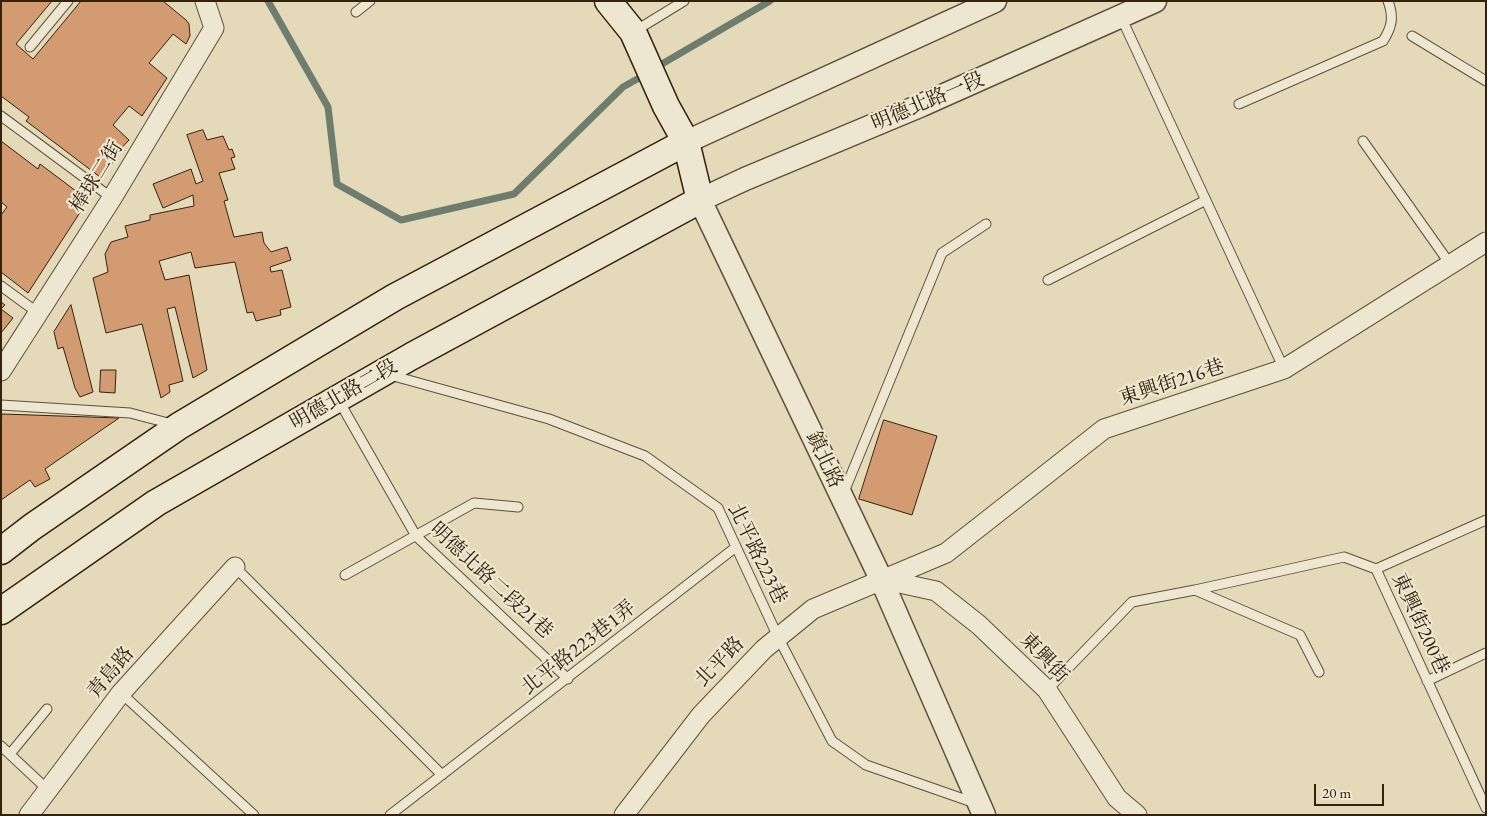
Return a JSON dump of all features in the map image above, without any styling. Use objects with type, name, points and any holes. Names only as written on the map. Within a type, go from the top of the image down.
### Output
[{"type":"main road","points":[[608,1],[636,41]]},
{"type":"main road","name":"鎮北路","points":[[636,41],[666,106],[686,142],[700,200]]},
{"type":"main road","points":[[1,551],[32,527],[179,426],[395,297],[686,142]]},
{"type":"main road","name":"明德北路二段","points":[[1,611],[156,503],[383,372],[700,200]]},
{"type":"street","name":"棒球二街","points":[[1,371],[112,198],[214,28],[205,1]]},
{"type":"street","points":[[686,142],[994,1]]},
{"type":"street","name":"明德北路一段","points":[[700,200],[745,179],[922,105],[1155,1]]},
{"type":"street","name":"鎮北路","points":[[700,200],[881,579],[982,810]]},
{"type":"street","name":"東興街216巷","points":[[881,579],[946,553],[1104,428],[1284,370],[1486,242]]},
{"type":"street","name":"青島路","points":[[32,814],[121,693],[235,567]]},
{"type":"street","name":"北平路","points":[[624,815],[701,715],[764,649],[813,609],[881,579]]},
{"type":"street","name":"東興街","points":[[881,579],[936,592],[979,625],[1047,690],[1117,798],[1137,815]]},
{"type":"lane","points":[[30,47],[68,1]]},
{"type":"lane","points":[[356,12],[370,1]]},
{"type":"lane","points":[[636,41],[684,1]]},
{"type":"lane","points":[[1239,104],[1383,41],[1390,29],[1391,11],[1388,1]]},
{"type":"lane","points":[[1121,17],[1284,370]]},
{"type":"lane","points":[[1412,36],[1486,82]]},
{"type":"lane","points":[[1,116],[112,198]]},
{"type":"lane","points":[[1363,140],[1450,264]]},
{"type":"lane","points":[[1048,280],[1206,200]]},
{"type":"lane","points":[[842,497],[942,253],[986,224]]},
{"type":"lane","points":[[1,286],[38,313]]},
{"type":"lane","name":"北平路223巷","points":[[383,372],[549,419],[645,456],[718,508],[778,637],[832,741],[866,766],[982,810]]},
{"type":"lane","name":"明德北路二段21巷","points":[[337,399],[416,536],[568,679]]},
{"type":"lane","points":[[1,405],[130,413],[179,426]]},
{"type":"lane","points":[[345,575],[474,503],[518,507]]},
{"type":"lane","points":[[1376,569],[1486,520]]},
{"type":"lane","name":"北平路223巷1弄","points":[[390,815],[736,547]]},
{"type":"lane","name":"東興街200巷","points":[[1047,690],[1132,602],[1344,557],[1376,569],[1486,808]]},
{"type":"lane","points":[[235,567],[442,775]]},
{"type":"lane","points":[[1195,590],[1300,636],[1318,672]]},
{"type":"lane","points":[[1427,681],[1486,653]]},
{"type":"lane","points":[[121,693],[254,815]]},
{"type":"lane","points":[[10,754],[47,709]]},
{"type":"lane","points":[[1,746],[48,790]]},
{"type":"building","points":[[1,1],[52,1],[16,44],[33,59],[81,1],[163,1],[189,24],[190,36],[186,44],[173,34],[149,63],[167,78],[142,116],[129,106],[113,125],[129,140],[114,156],[117,158],[100,177],[26,121],[29,117],[1,96]]},
{"type":"building","points":[[203,130],[207,140],[223,136],[229,150],[232,149],[235,157],[231,158],[235,169],[219,173],[228,200],[224,201],[234,237],[262,232],[264,243],[271,252],[287,247],[291,260],[270,267],[271,272],[282,270],[291,307],[280,310],[281,315],[256,321],[253,312],[247,313],[235,262],[195,268],[191,252],[159,261],[165,280],[189,275],[207,370],[193,378],[175,307],[167,309],[183,381],[169,385],[170,392],[161,398],[142,324],[106,333],[93,278],[108,272],[105,254],[111,242],[128,237],[125,226],[150,220],[150,215],[194,206],[193,195],[163,208],[153,184],[191,169],[196,184],[203,181],[187,135]]},
{"type":"building","points":[[1,141],[38,169],[40,164],[88,200],[28,293],[1,272],[1,215],[7,207],[1,202]]},
{"type":"building","points":[[71,305],[93,392],[80,397],[75,388],[63,347],[58,349],[54,332]]},
{"type":"building","points":[[1,309],[13,318],[1,333]]},
{"type":"building","points":[[101,370],[116,370],[115,393],[100,392]]},
{"type":"building","points":[[2,414],[119,418],[45,469],[50,479],[35,487],[30,480],[1,500]]},
{"type":"building","points":[[884,420],[937,436],[912,515],[859,499]]},
{"type":"waterway","points":[[268,1],[328,107],[337,184],[401,220],[514,194],[623,87],[646,74]]},
{"type":"waterway","points":[[655,68],[770,1]]}]
